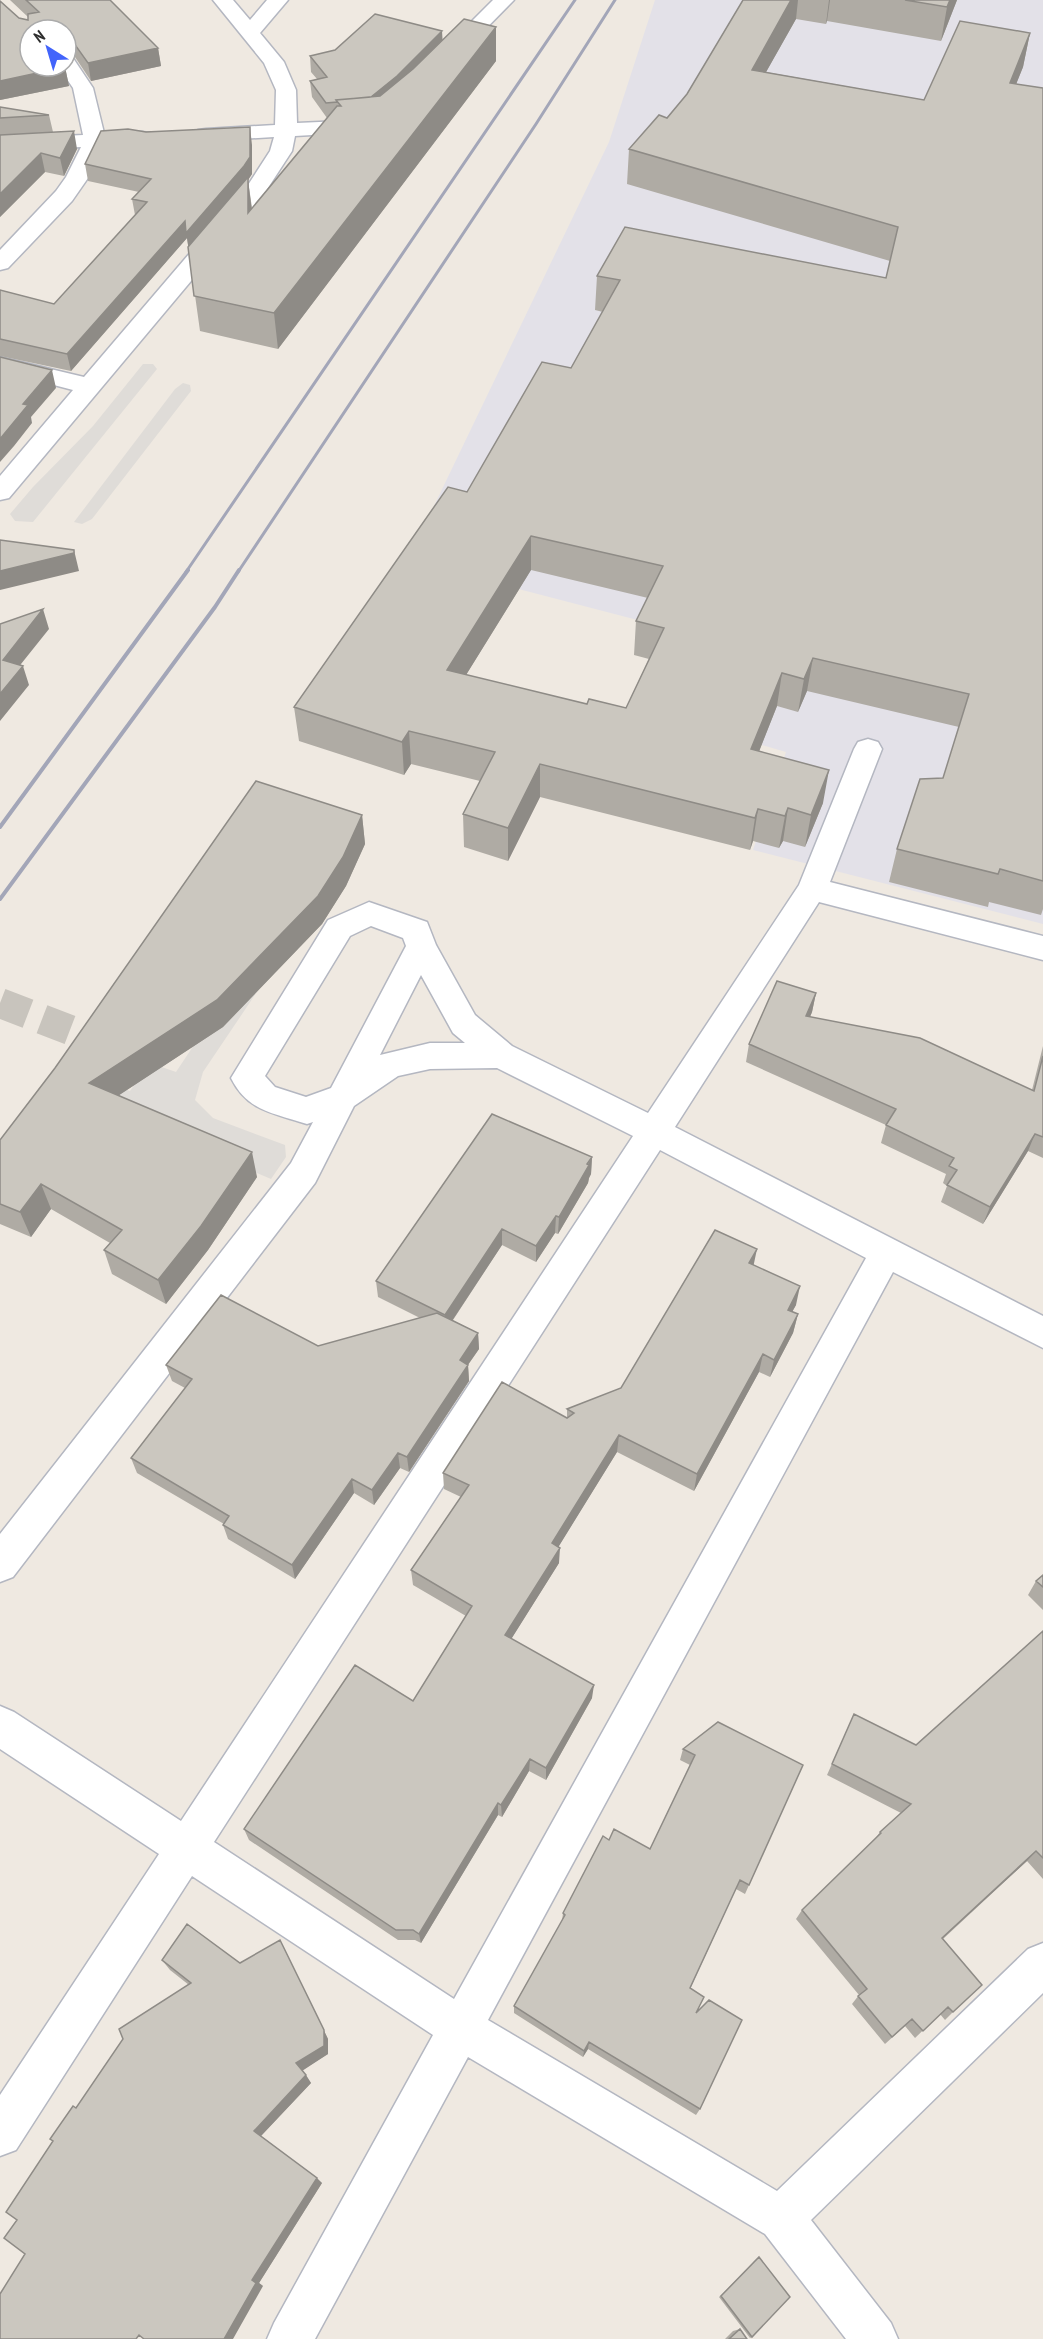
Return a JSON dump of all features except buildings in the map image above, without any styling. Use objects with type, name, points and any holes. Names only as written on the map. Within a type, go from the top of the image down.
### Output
[{"type":"street","points":[[0,492],[256,189],[280,151],[286,131],[286,90],[274,62],[251,31],[223,0]]},
{"type":"street","points":[[251,31],[278,0]]},
{"type":"street","points":[[438,66],[504,0]]},
{"type":"street","points":[[0,263],[64,196],[77,178],[95,141],[83,88],[76,78]]},
{"type":"street","points":[[190,136],[374,125],[382,118]]},
{"type":"street","points":[[0,145],[166,137]]},
{"type":"street","points":[[0,364],[89,386]]},
{"type":"street","points":[[0,2134],[812,889],[868,749]]},
{"type":"street","points":[[812,889],[1043,948]]},
{"type":"street","points":[[501,1055],[430,1056],[389,1065],[345,1096],[307,1111],[264,1097],[247,1078],[339,928],[369,914],[416,930],[422,946],[464,1024],[501,1055],[1043,1333]]},
{"type":"street","points":[[0,1564],[303,1173],[422,946]]},
{"type":"street","points":[[290,2339],[887,1251]]},
{"type":"street","points":[[0,1726],[462,2029],[782,2218],[875,2339]]},
{"type":"street","points":[[782,2218],[1043,1964]]},
{"type":"shaded area","points":[[655,0],[1043,0],[1043,924],[753,850],[786,752],[637,708],[672,629],[408,560],[609,142]]},
{"type":"shaded area","points":[[143,364],[153,364],[157,369],[33,522],[15,521],[10,514],[93,426]]},
{"type":"shaded area","points":[[183,383],[190,385],[191,391],[92,519],[82,524],[74,522],[175,389]]},
{"type":"shaded area","points":[[360,839],[203,1072],[195,1100],[213,1118],[285,1145],[286,1157],[271,1179],[66,1093],[80,1073],[130,1091],[150,1063],[176,1072],[262,943]]},
{"type":"tunnel","points":[[0,1003],[104,1043]]},
{"type":"railway","points":[[186,572],[575,0]]},
{"type":"railway","points":[[238,572],[536,124],[615,0]]},
{"type":"railway","points":[[0,827],[188,570]]},
{"type":"railway","points":[[0,899],[215,607],[239,570]]}]
